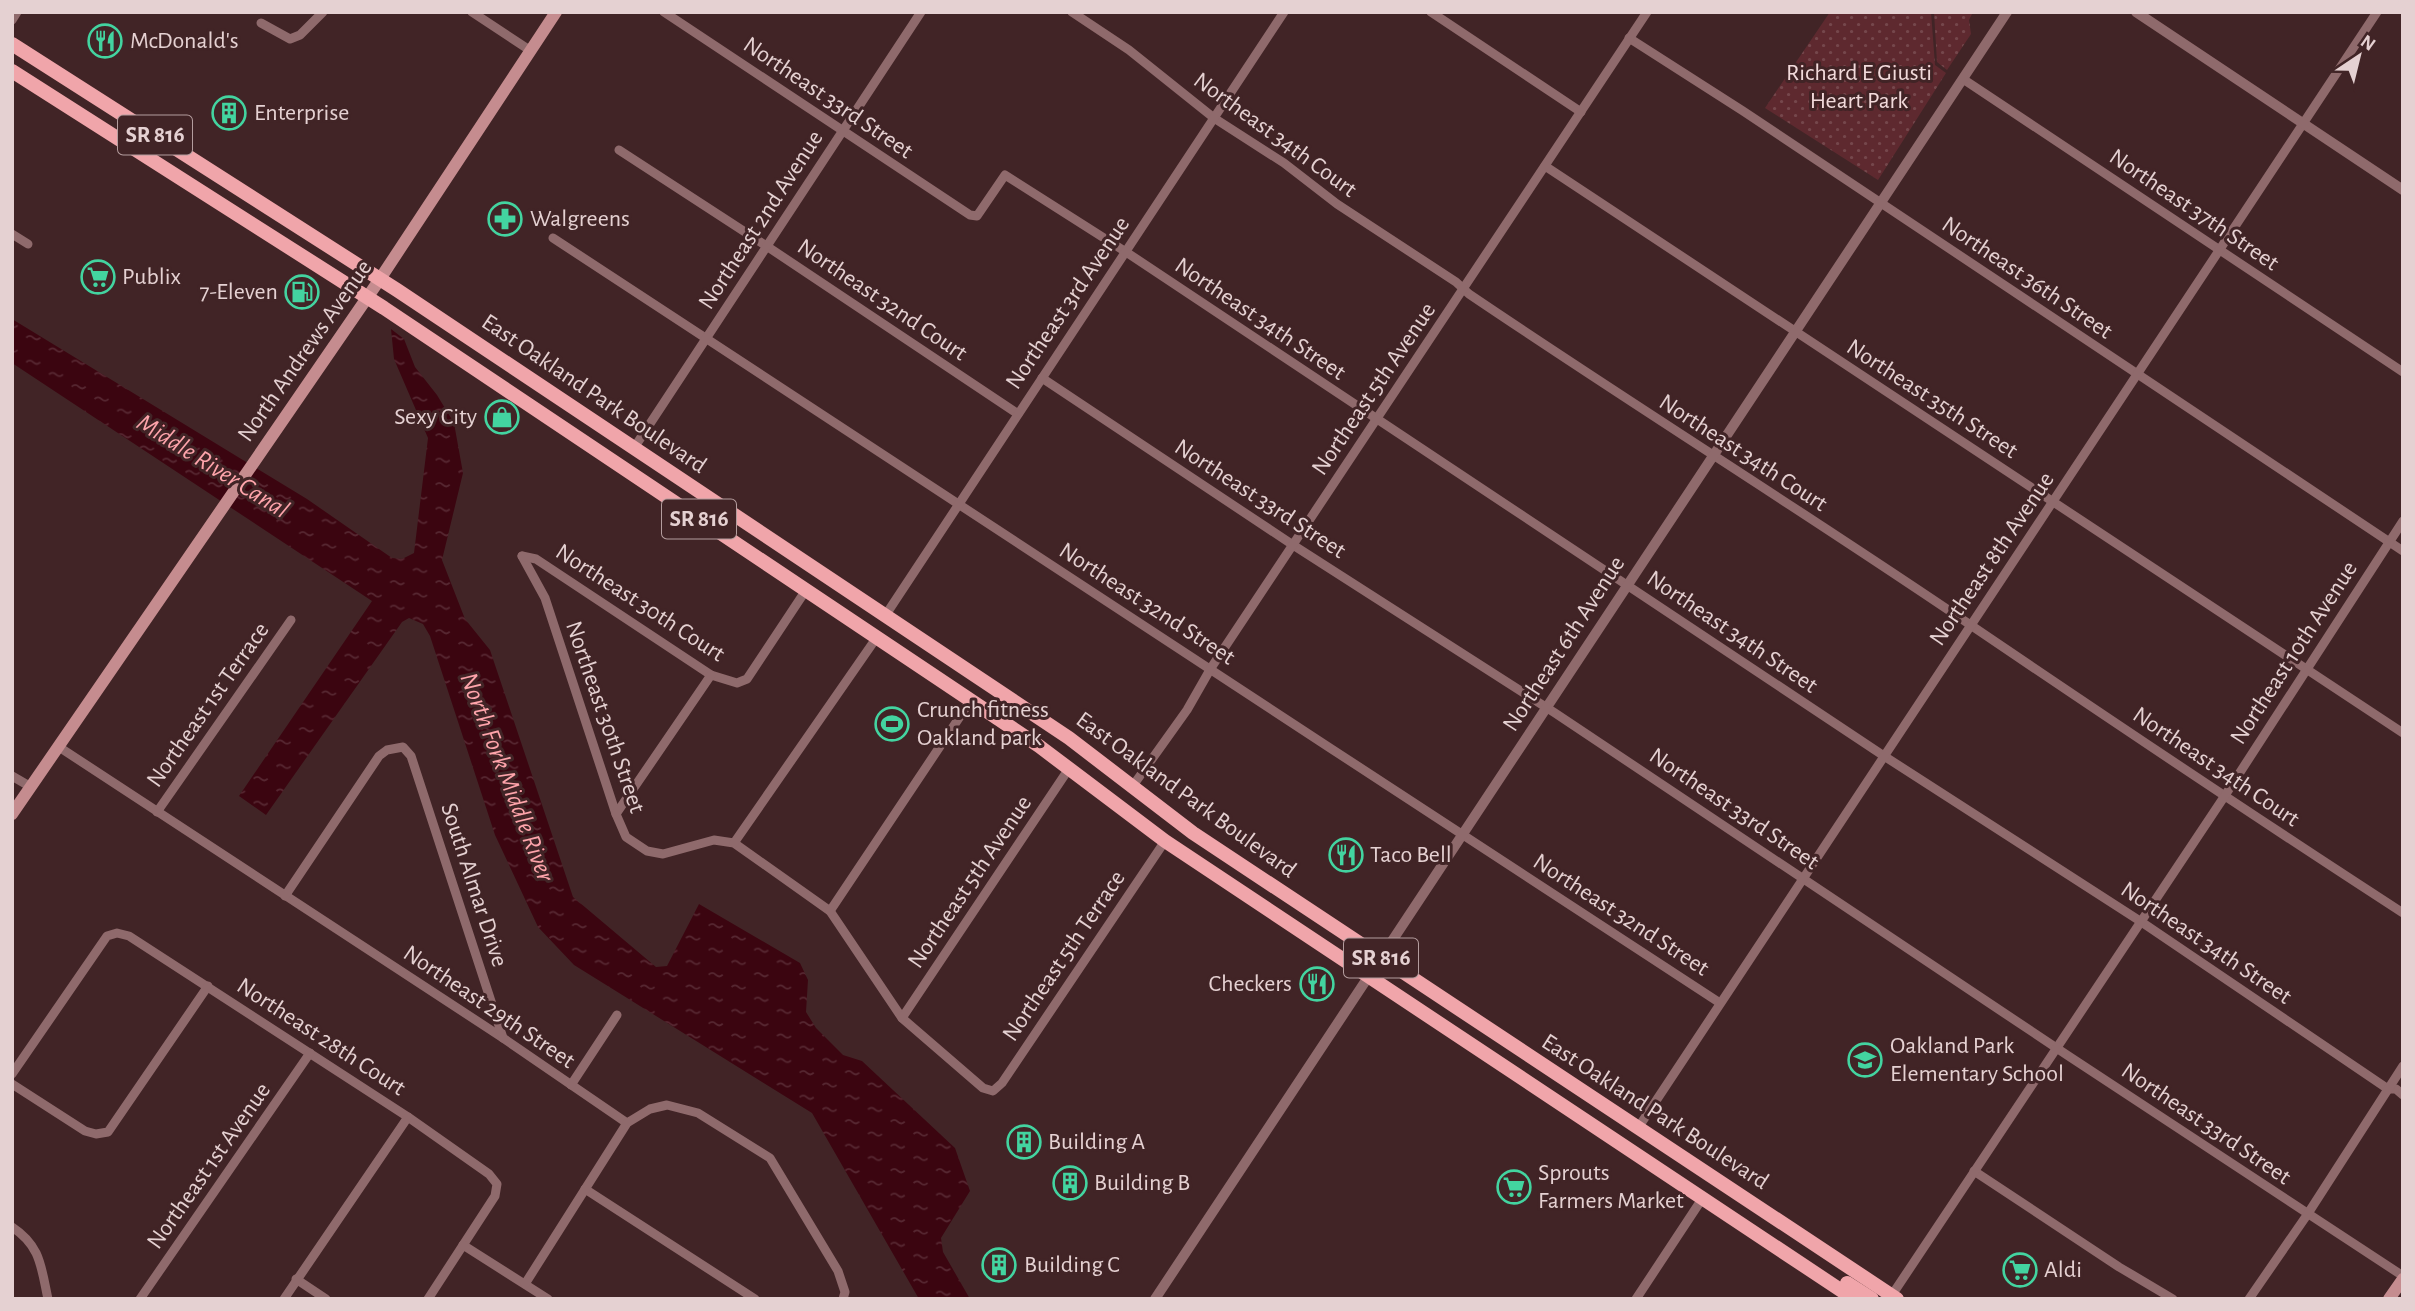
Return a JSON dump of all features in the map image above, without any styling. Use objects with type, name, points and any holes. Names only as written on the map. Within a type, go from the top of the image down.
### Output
[{"type":"main road","name":"North Andrews Avenue","points":[[12,814],[368,297],[556,12]]},
{"type":"main road","name":"SR 816","points":[[12,44],[380,279]]},
{"type":"main road","name":"SR 816","points":[[12,71],[368,297]]},
{"type":"main road","points":[[35,85],[75,103],[122,131],[137,124]]},
{"type":"main road","name":"East Oakland Park Boulevard","points":[[380,279],[1084,749],[1178,823],[1892,1298]]},
{"type":"main road","name":"East Oakland Park Boulevard","points":[[368,297],[1070,767],[1165,841],[1854,1299]]},
{"type":"main road","points":[[591,448],[618,455],[634,448]]},
{"type":"main road","points":[[678,505],[683,500],[693,498],[710,499]]},
{"type":"main road","points":[[847,617],[870,622],[885,616]]},
{"type":"main road","points":[[971,700],[978,695],[1005,696]]},
{"type":"main road","points":[[1087,780],[1120,790],[1132,787]]},
{"type":"main road","points":[[1653,1167],[1668,1169],[1676,1166],[1683,1158]]},
{"type":"main road","points":[[1702,1199],[1711,1190],[1727,1187]]},
{"type":"main road","points":[[1784,1253],[1808,1257],[1872,1299]]},
{"type":"main road","points":[[2389,1299],[2403,1277]]},
{"type":"street","points":[[12,20],[17,12]]},
{"type":"street","points":[[261,23],[290,39],[300,35],[323,12]]},
{"type":"street","points":[[472,12],[531,51]]},
{"type":"street","name":"Northeast 33rd Street","points":[[664,12],[970,215],[976,216],[984,209],[1005,175]]},
{"type":"street","name":"Northeast 2nd Avenue","points":[[634,448],[921,12]]},
{"type":"street","name":"Northeast 34th Court","points":[[1072,12],[1129,50],[1214,118],[1284,163],[1338,204],[1567,360],[2403,913]]},
{"type":"street","name":"Northeast 3rd Avenue","points":[[885,616],[1284,12]]},
{"type":"street","points":[[1430,12],[1581,112]]},
{"type":"street","name":"Northeast 6th Avenue","points":[[1155,1299],[2007,12]]},
{"type":"street","points":[[2136,12],[2403,190]]},
{"type":"street","name":"Northeast 8th Avenue","points":[[1638,1128],[2377,12]]},
{"type":"street","name":"Northeast 5th Avenue","points":[[1132,787],[1187,710],[1211,668],[1644,13]]},
{"type":"street","name":"Northeast 36th Street","points":[[1629,38],[2403,551]]},
{"type":"street","name":"Northeast 37th Street","points":[[1963,79],[2403,372]]},
{"type":"street","name":"Northeast 32nd Court","points":[[619,150],[1018,414]]},
{"type":"street","name":"Northeast 35th Street","points":[[1545,166],[2403,733]]},
{"type":"street","name":"Northeast 34th Street","points":[[1005,175],[1126,252],[1884,756],[2140,921],[2388,1089],[2396,1089],[2403,1095]]},
{"type":"street","points":[[12,234],[27,244]]},
{"type":"street","name":"Northeast 32nd Street","points":[[553,238],[957,506],[1211,668],[1720,1003]]},
{"type":"street","name":"Northeast 33rd Street","points":[[1042,378],[1293,545],[1548,708],[2403,1277]]},
{"type":"street","name":"Northeast 10th Avenue","points":[[1892,1298],[2224,797],[2403,521]]},
{"type":"street","name":"Northeast 30th Court","points":[[522,556],[536,559],[711,675],[737,683],[747,679],[806,590]]},
{"type":"street","name":"Northeast 30th Street","points":[[522,556],[545,598],[626,837],[647,851],[663,854],[714,840],[734,843]]},
{"type":"street","name":"Northeast 1st Terrace","points":[[157,812],[290,620]]},
{"type":"street","points":[[877,637],[734,843],[830,911],[902,1018]]},
{"type":"street","points":[[616,814],[711,675]]},
{"type":"street","points":[[830,911],[971,700]]},
{"type":"street","name":"Northeast 29th Street","points":[[59,747],[628,1123]]},
{"type":"street","name":"South Almar Drive","points":[[285,896],[379,756],[387,750],[403,747],[411,756],[503,1038]]},
{"type":"street","name":"Northeast 5th Avenue","points":[[902,1018],[1070,767]]},
{"type":"street","points":[[12,776],[31,788]]},
{"type":"street","name":"Northeast 5th Terrace","points":[[902,1018],[978,1084],[993,1091],[1002,1083],[1165,841]]},
{"type":"street","name":"Northeast 28th Court","points":[[12,1074],[107,936],[117,933],[129,936],[408,1117],[489,1174],[497,1184],[495,1196],[463,1245]]},
{"type":"street","points":[[12,1084],[85,1131],[96,1134],[108,1132],[208,986]]},
{"type":"street","points":[[571,1085],[617,1016]]},
{"type":"street","name":"Northeast 1st Avenue","points":[[140,1299],[310,1054]]},
{"type":"street","points":[[2249,1299],[2403,1066]]},
{"type":"street","points":[[525,1284],[628,1123],[650,1110],[667,1105],[698,1113],[770,1158],[838,1271],[845,1292],[843,1299]]},
{"type":"street","points":[[284,1299],[408,1117]]},
{"type":"street","points":[[1974,1171],[2119,1267],[2173,1299]]},
{"type":"street","points":[[585,1189],[755,1299]]},
{"type":"street","points":[[1636,1299],[1702,1199]]},
{"type":"street","points":[[12,1227],[26,1236],[38,1255],[48,1299]]},
{"type":"street","points":[[428,1299],[463,1245],[548,1299]]},
{"type":"street","points":[[296,1279],[326,1299]]},
{"type":"green space","name":"Richard E Giusti Heart Park","points":[[1830,12],[1931,12],[1935,65],[1946,73],[1878,180],[1765,108]]},
{"type":"green space","points":[[1934,12],[1973,12],[1969,20],[1971,34],[1947,70],[1937,62]]},
{"type":"water","points":[[12,319],[307,499],[392,558],[402,559],[414,553],[428,438],[394,359],[391,329],[404,339],[415,367],[454,423],[463,473],[442,560],[465,619],[490,650],[573,897],[656,967],[667,966],[699,904],[800,963],[808,980],[806,1012],[816,1028],[843,1055],[862,1061],[955,1148],[970,1191],[941,1238],[943,1252],[970,1299],[919,1299],[812,1113],[574,965],[538,927],[495,835],[430,636],[423,624],[409,618],[402,622],[266,815],[239,796],[372,601],[12,363]]},
{"type":"place","name":"McDonald's","points":[[105,41]]},
{"type":"place","name":"Enterprise","points":[[229,113]]},
{"type":"place","name":"Walgreens","points":[[505,219]]},
{"type":"place","name":"Publix","points":[[98,277]]},
{"type":"place","name":"7-Eleven","points":[[302,292]]},
{"type":"place","name":"Sexy City","points":[[502,417]]},
{"type":"place","name":"Crunch fitness Oakland park","points":[[892,724]]},
{"type":"place","name":"Taco Bell","points":[[1346,855]]},
{"type":"place","name":"Checkers","points":[[1317,984]]},
{"type":"place","name":"Oakland Park Elementary School","points":[[1865,1060]]},
{"type":"place","name":"Building A","points":[[1024,1142]]},
{"type":"place","name":"Building B","points":[[1070,1183]]},
{"type":"place","name":"Sprouts Farmers Market","points":[[1514,1187]]},
{"type":"place","name":"Building C","points":[[999,1265]]},
{"type":"place","name":"Aldi","points":[[2020,1270]]},
{"type":"water label","name":"Middle River Canal","points":[[213,466]]},
{"type":"water label","name":"North Fork Middle River","points":[[507,777]]}]
